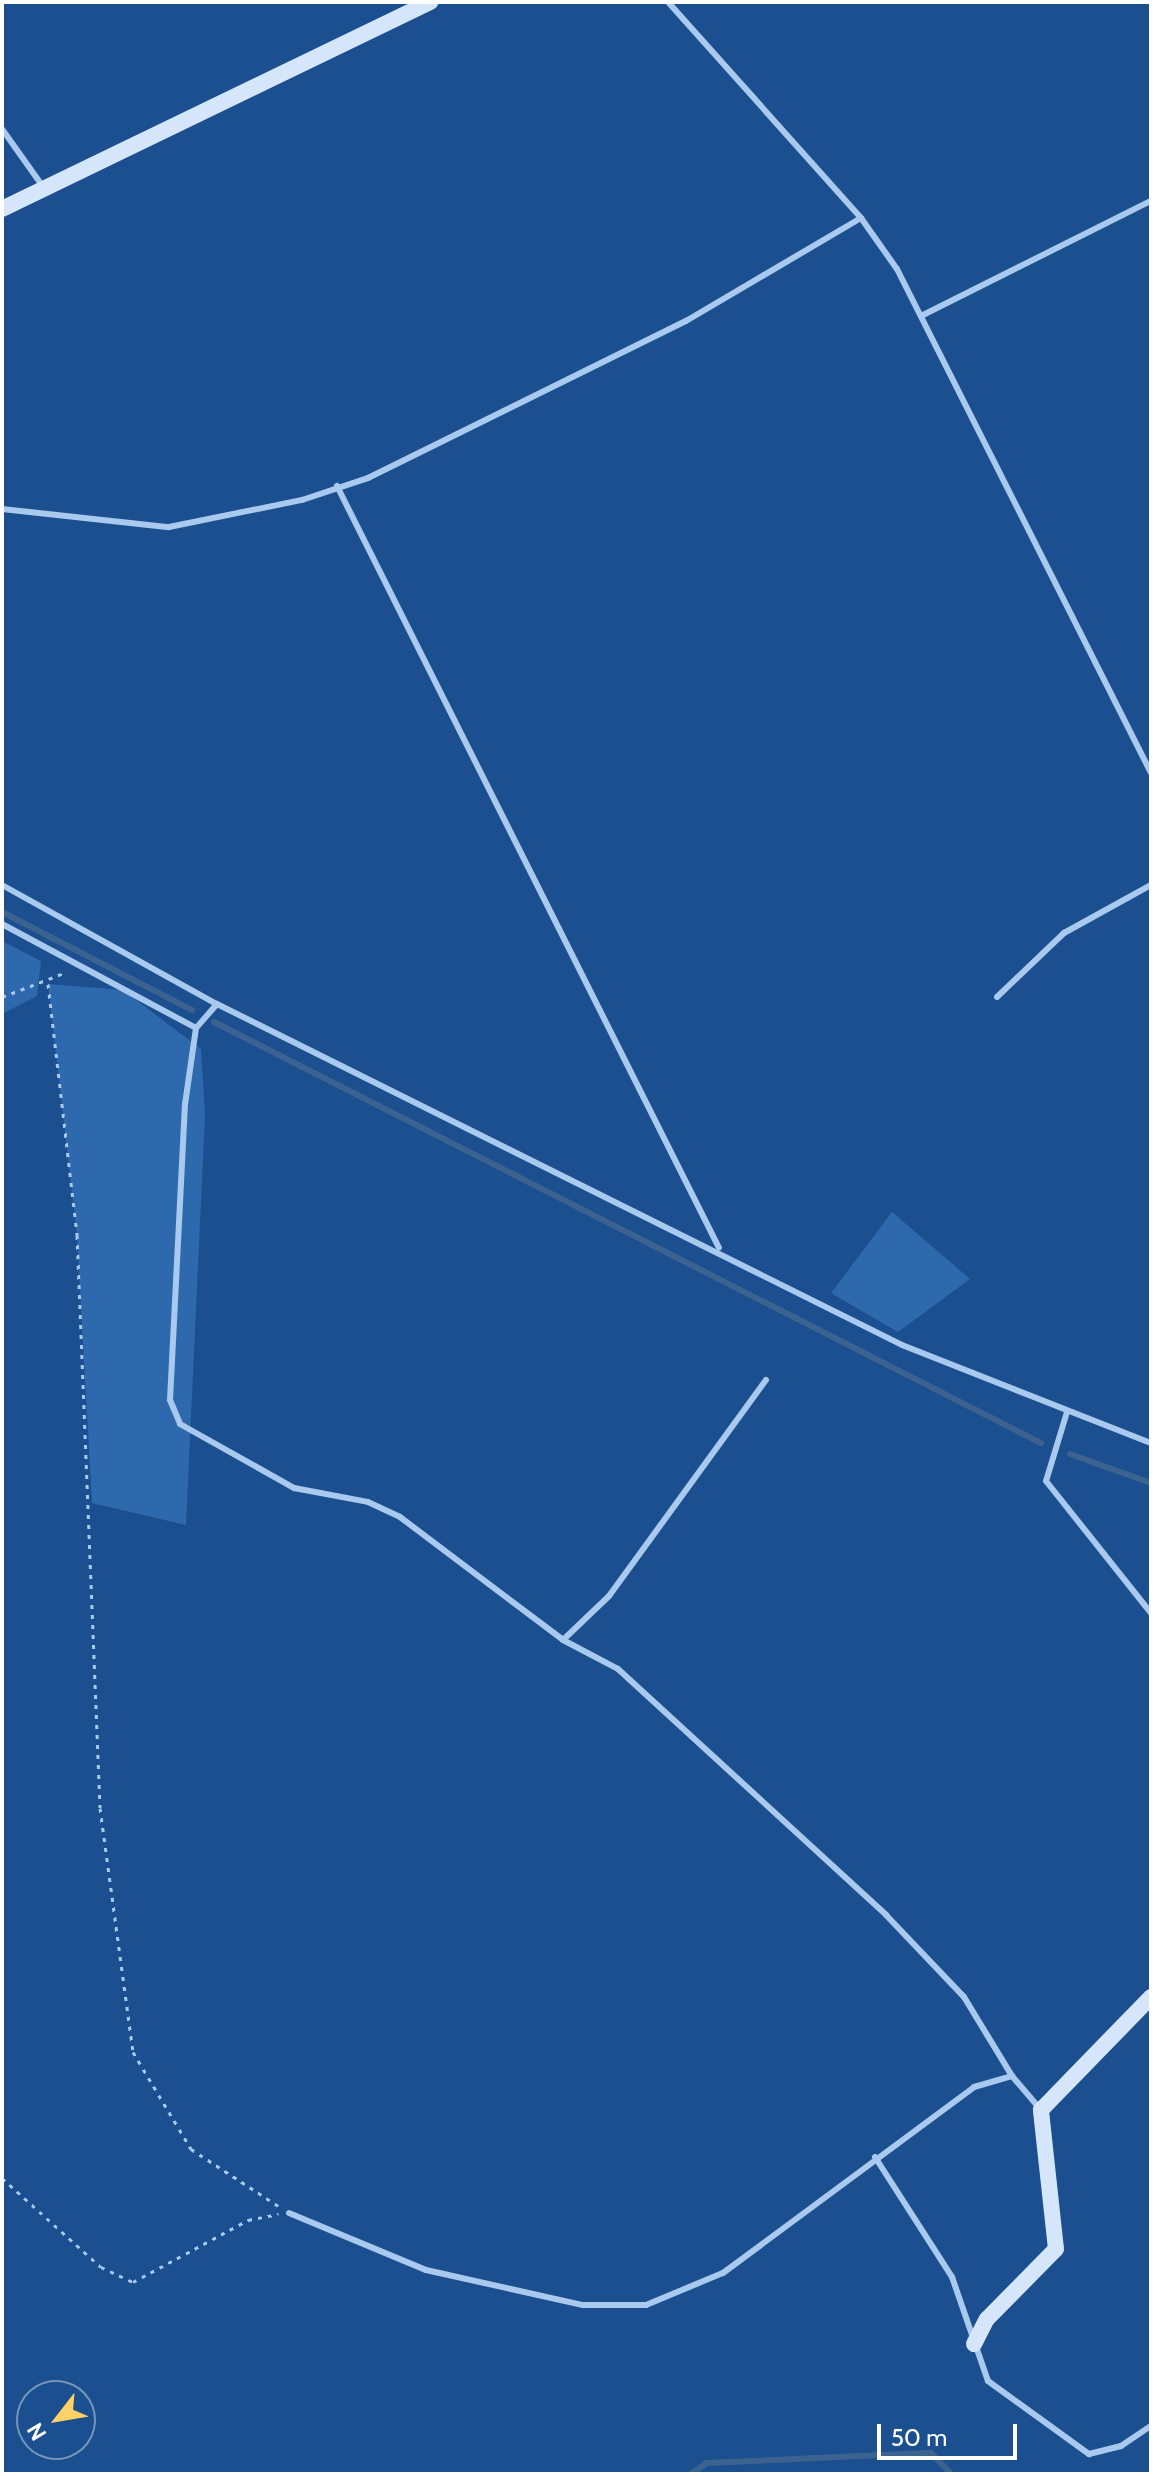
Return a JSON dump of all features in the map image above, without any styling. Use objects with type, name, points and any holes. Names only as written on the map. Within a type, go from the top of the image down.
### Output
[{"type":"street","points":[[2,209],[431,2]]},
{"type":"street","points":[[974,2344],[987,2319],[1056,2249],[1041,2110],[1151,1997]]},
{"type":"lane","points":[[668,2],[861,218],[921,316],[1151,773]]},
{"type":"lane","points":[[2,129],[45,190]]},
{"type":"lane","points":[[921,316],[1151,201]]},
{"type":"lane","points":[[2,509],[169,527],[302,500],[368,478],[686,321],[861,218]]},
{"type":"lane","points":[[337,486],[719,1249]]},
{"type":"lane","points":[[2,885],[217,1004],[719,1249],[902,1345],[1151,1443]]},
{"type":"lane","points":[[997,997],[1064,933],[1151,885]]},
{"type":"lane","points":[[2,924],[196,1028]]},
{"type":"lane","points":[[217,1004],[196,1028],[185,1104],[175,1416],[294,1488],[368,1502],[400,1517],[563,1640],[618,1669],[886,1915],[964,1997],[1012,2076],[1041,2110]]},
{"type":"lane","points":[[563,1640],[609,1596],[766,1380]]},
{"type":"lane","points":[[1067,1412],[1046,1481],[1151,1613]]},
{"type":"lane","points":[[289,2213],[426,2270],[583,2305],[646,2305],[723,2273],[875,2157],[974,2087],[1012,2076]]},
{"type":"lane","points":[[875,2157],[952,2277],[988,2381],[1089,2454],[1121,2446],[1151,2426]]},
{"type":"path","points":[[2,997],[48,984],[77,964]]},
{"type":"path","points":[[48,984],[77,1235],[100,1808],[133,2052],[191,2149],[289,2213]]},
{"type":"path","points":[[2,2178],[101,2267],[133,2282],[248,2220],[289,2213]]},
{"type":"shaded area","points":[[2,941],[41,961],[37,996],[2,1014]]},
{"type":"shaded area","points":[[48,984],[123,990],[201,1049],[205,1115],[186,1525],[92,1503],[77,1235]]},
{"type":"shaded area","points":[[892,1212],[970,1279],[898,1332],[831,1293]]},
{"type":"waterway","points":[[2,912],[192,1010]]},
{"type":"waterway","points":[[214,1022],[1041,1443]]},
{"type":"waterway","points":[[1070,1454],[1151,1483]]},
{"type":"waterway","points":[[691,2474],[707,2463],[931,2453],[951,2474]]}]
